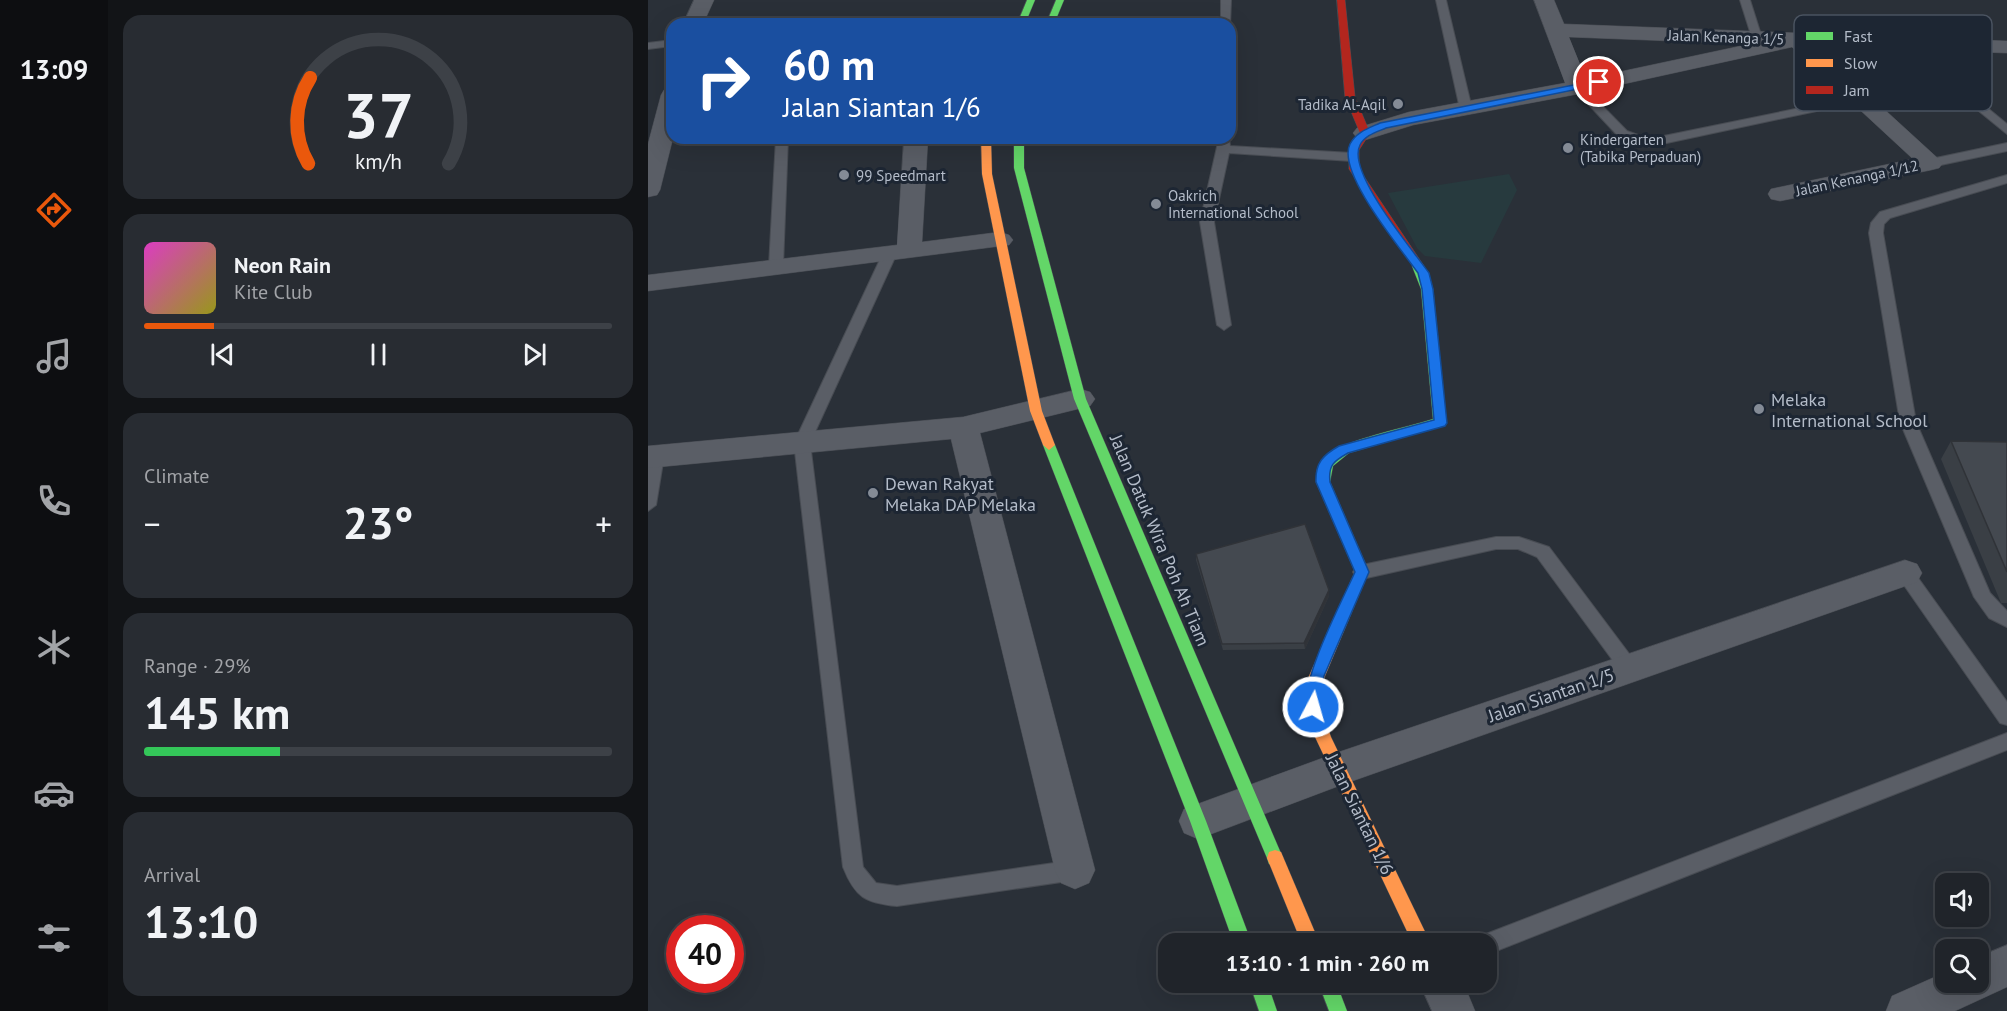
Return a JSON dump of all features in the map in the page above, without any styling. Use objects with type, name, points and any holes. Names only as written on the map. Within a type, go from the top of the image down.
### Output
[{"type":"street","points":[[696,18],[704,0]]},
{"type":"street","points":[[1024,18],[1031,0]]},
{"type":"street","points":[[1052,18],[1060,0]]},
{"type":"street","points":[[1341,0],[1350,97],[1365,133]]},
{"type":"street","points":[[1544,0],[1578,87]]},
{"type":"street","name":"Jalan Kenanga 1/5","points":[[1554,30],[1794,40]]},
{"type":"street","points":[[1362,572],[1323,482],[1322,469],[1330,457],[1344,450],[1440,423],[1427,289],[1415,260],[1361,184],[1352,157],[1355,144],[1365,133],[1409,119],[1578,87],[1794,40]]},
{"type":"street","name":"Jalan Kenanga 1/5","points":[[1992,46],[2007,47]]},
{"type":"street","points":[[648,100],[666,97]]},
{"type":"street","name":"Jalan Kenanga 1/12","points":[[1872,111],[1931,163]]},
{"type":"street","points":[[648,190],[666,120]]},
{"type":"street","points":[[899,252],[915,144]]},
{"type":"street","points":[[986,144],[986,166],[1036,411],[1198,821],[1239,933]]},
{"type":"street","name":"Jalan Datuk Wira Poh Ah Tiam","points":[[1019,144],[1019,168],[1080,399],[1306,933]]},
{"type":"street","name":"Jalan Kenanga 1/12","points":[[1780,194],[1931,163]]},
{"type":"street","points":[[648,283],[1000,240]]},
{"type":"street","points":[[652,456],[963,427],[1080,399]]},
{"type":"street","points":[[963,427],[1075,870]]},
{"type":"street","name":"Jalan Siantan 1/6","points":[[1362,572],[1317,676],[1313,707],[1323,737],[1417,933]]},
{"type":"street","name":"Jalan Siantan 1/5","points":[[1198,821],[1338,769],[1905,573]]},
{"type":"street","points":[[1989,974],[2007,966]]},
{"type":"street","points":[[1262,993],[1268,1011]]},
{"type":"street","points":[[1331,993],[1338,1011]]},
{"type":"street","points":[[1445,993],[1454,1011]]},
{"type":"street","points":[[1907,1011],[1947,993]]},
{"type":"lane","points":[[1226,0],[1226,18]]},
{"type":"lane","points":[[1441,0],[1466,109]]},
{"type":"lane","points":[[1745,0],[1757,38]]},
{"type":"lane","points":[[648,46],[666,44]]},
{"type":"lane","points":[[1578,87],[1623,134],[1634,140],[1648,143],[1801,111]]},
{"type":"lane","points":[[1984,111],[2007,130]]},
{"type":"lane","points":[[776,266],[782,144]]},
{"type":"lane","points":[[1224,144],[1207,222],[1224,325]]},
{"type":"lane","points":[[1233,144],[1352,157]]},
{"type":"lane","points":[[1931,163],[2007,147]]},
{"type":"lane","points":[[2007,179],[1885,215],[1878,223],[1876,233],[1908,422],[1983,597],[1995,613],[2007,620]]},
{"type":"lane","points":[[899,252],[802,443],[853,867],[859,885],[876,895],[897,896],[1075,870]]},
{"type":"lane","points":[[648,505],[652,456]]},
{"type":"lane","points":[[1362,572],[1496,543],[1520,543],[1543,552],[1629,668]]},
{"type":"lane","points":[[1905,573],[2007,717]]},
{"type":"lane","points":[[1497,941],[2007,741]]},
{"type":"green space","points":[[1509,174],[1517,190],[1481,263],[1425,256],[1417,248],[1388,193]]},
{"type":"building","points":[[1951,441],[2007,442],[2007,572]]},
{"type":"building","points":[[1305,524],[1329,590],[1304,643],[1222,644],[1196,554]]},
{"type":"traffic: fast","points":[[1024,18],[1031,0]]},
{"type":"traffic: fast","points":[[1052,18],[1060,0]]},
{"type":"traffic: fast","points":[[1019,144],[1019,168],[1080,399],[1275,858]]},
{"type":"traffic: fast","points":[[1357,583],[1362,572],[1323,482],[1324,471],[1331,459],[1344,450],[1440,422],[1427,289],[1418,266]]},
{"type":"traffic: fast","points":[[1049,445],[1198,821],[1239,933]]},
{"type":"traffic: fast","points":[[1262,993],[1268,1011]]},
{"type":"traffic: fast","points":[[1331,993],[1338,1011]]},
{"type":"traffic: slow","points":[[986,144],[987,174],[1036,411],[1049,445]]},
{"type":"traffic: slow","points":[[1357,583],[1317,676],[1313,707],[1323,737],[1417,933]]},
{"type":"traffic: slow","points":[[1275,858],[1306,933]]},
{"type":"traffic: jam","points":[[1341,0],[1350,97],[1365,133],[1354,150],[1354,169],[1418,266]]},
{"type":"place","name":"Tadika Al-Aqil","points":[[1398,104]]},
{"type":"place","name":"Kindergarten (Tabika Perpaduan)","points":[[1568,148]]},
{"type":"place","name":"99 Speedmart","points":[[844,175]]},
{"type":"place","name":"Oakrich International School","points":[[1156,204]]},
{"type":"place","name":"Melaka International School","points":[[1759,409]]},
{"type":"place","name":"Dewan Rakyat Melaka DAP Melaka","points":[[873,493]]},
{"type":"route","points":[[1313,707],[1317,676],[1362,572],[1323,482],[1322,469],[1330,457],[1344,450],[1440,423],[1427,289],[1423,273],[1361,184],[1354,169],[1352,157],[1355,144],[1365,133],[1409,119],[1599,82]]}]
